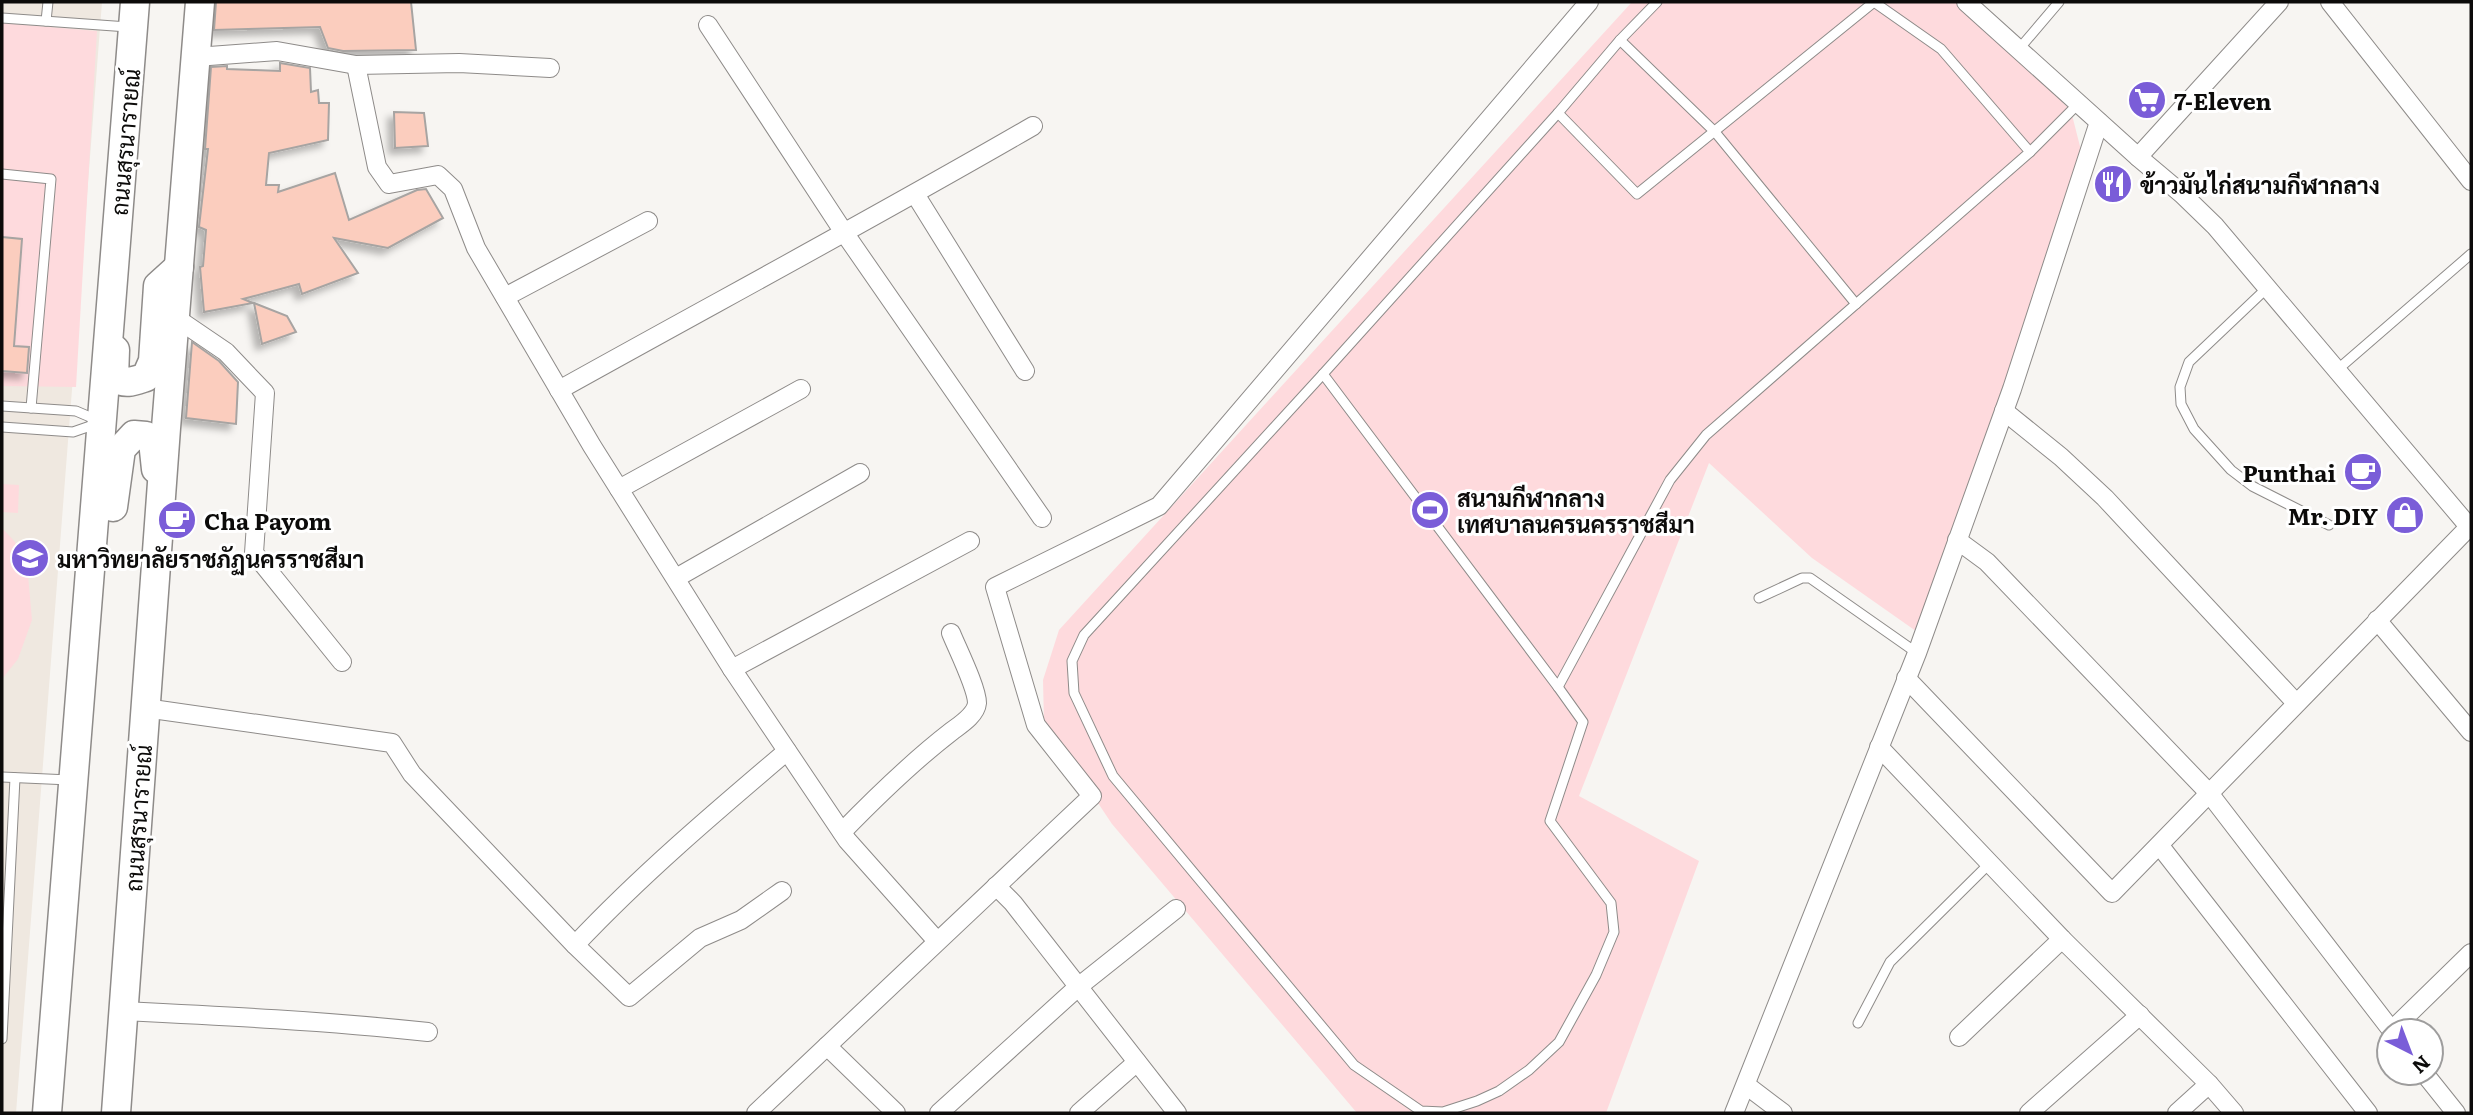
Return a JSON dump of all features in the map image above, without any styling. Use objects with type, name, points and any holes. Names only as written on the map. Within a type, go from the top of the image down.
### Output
[{"type":"main road","name":"ถนนสุรนารายณ์","points":[[116,1113],[200,2]]},
{"type":"main road","name":"ถนนสุรนารายณ์","points":[[47,1113],[134,15]]},
{"type":"main road","name":"ถนนสุรนารายณ์","points":[[113,282],[114,378],[121,382],[131,382],[146,377],[153,361],[158,286],[179,267]]},
{"type":"main road","name":"ถนนสุรนารายณ์","points":[[91,556],[111,528],[121,449],[134,435],[146,436],[153,441],[159,522]]},
{"type":"street","points":[[756,1113],[1092,796],[1035,725],[995,587],[1159,506],[1589,2]]},
{"type":"street","points":[[1906,678],[2112,893],[2471,527],[2215,226],[1966,2]]},
{"type":"street","points":[[2138,157],[2279,2]]},
{"type":"street","points":[[2330,2],[2471,181]]},
{"type":"street","points":[[708,25],[843,232],[1042,518]]},
{"type":"street","points":[[196,57],[277,51],[356,65],[459,63],[550,68]]},
{"type":"street","points":[[356,65],[377,167],[388,184],[438,175],[453,189],[476,248],[619,489],[732,669],[842,832],[937,942]]},
{"type":"street","points":[[1734,1113],[1917,653],[2004,411],[2099,122]]},
{"type":"street","points":[[559,390],[1033,126]]},
{"type":"street","points":[[915,194],[1025,371]]},
{"type":"street","points":[[505,297],[648,221]]},
{"type":"street","points":[[176,318],[226,352],[265,393],[254,553],[342,662]]},
{"type":"street","points":[[619,489],[802,389]]},
{"type":"street","points":[[2004,411],[2062,457],[2105,498],[2296,703]]},
{"type":"street","points":[[676,578],[860,473]]},
{"type":"street","points":[[1957,540],[1987,562],[2209,793],[2381,1017]]},
{"type":"street","points":[[732,669],[970,541]]},
{"type":"street","points":[[2377,620],[2471,732]]},
{"type":"street","points":[[842,832],[922,754],[963,723],[975,709],[971,685],[951,633]]},
{"type":"street","points":[[145,708],[392,743],[412,774],[575,945],[629,997],[700,938],[741,920],[782,891]]},
{"type":"street","points":[[1879,747],[2062,939],[2140,1014],[2234,1113]]},
{"type":"street","points":[[575,945],[613,905],[692,832],[787,751]]},
{"type":"street","points":[[2160,846],[2368,1113]]},
{"type":"street","points":[[996,886],[1013,903],[1177,1113]]},
{"type":"street","points":[[939,1113],[1078,987],[1176,909]]},
{"type":"street","points":[[1959,1037],[2062,939]]},
{"type":"street","points":[[2406,1017],[2471,953]]},
{"type":"street","points":[[123,1011],[257,1020],[322,1021],[428,1032]]},
{"type":"street","points":[[2029,1113],[2140,1014]]},
{"type":"street","points":[[827,1046],[896,1113]]},
{"type":"street","points":[[1079,1113],[1137,1062]]},
{"type":"street","points":[[2177,1113],[2209,1084]]},
{"type":"street","points":[[1746,1085],[1783,1113]]},
{"type":"street","points":[[2435,1087],[2456,1113]]},
{"type":"lane","points":[[46,21],[48,2]]},
{"type":"lane","points":[[1323,374],[1583,722],[1550,821],[1611,903],[1614,932],[1596,975],[1559,1042],[1499,1091],[1443,1112],[1421,1111],[1354,1066],[1113,776],[1073,693],[1072,660],[1084,635],[1657,2]]},
{"type":"lane","points":[[1558,113],[1636,194],[1874,2],[1941,49],[2030,152]]},
{"type":"lane","points":[[2019,49],[2059,2]]},
{"type":"lane","points":[[2,18],[46,21],[134,15]]},
{"type":"lane","points":[[1620,40],[1715,132],[1856,304]]},
{"type":"lane","points":[[1558,687],[1670,480],[1706,435],[2030,152],[2079,103]]},
{"type":"lane","points":[[2,174],[51,179],[31,408]]},
{"type":"lane","points":[[2337,370],[2471,254]]},
{"type":"lane","points":[[2267,288],[2189,362],[2179,387],[2181,404],[2194,429],[2231,470],[2252,486],[2329,524]]},
{"type":"lane","points":[[2,406],[75,411],[101,422]]},
{"type":"lane","points":[[2,427],[73,432],[101,422]]},
{"type":"lane","points":[[1759,598],[1802,578],[1810,578],[1917,653]]},
{"type":"lane","points":[[2,777],[73,780]]},
{"type":"lane","points":[[2,1039],[15,778]]},
{"type":"lane","points":[[1858,1023],[1890,962],[1990,863]]},
{"type":"shaded area","name":"มหาวิทยาลัยราชภัฏนครราชสีมา","points":[[2,2],[102,2],[16,1113],[2,1113]]},
{"type":"shaded area","name":"สนามกีฬากลาง เทศบาลนครนครราชสีมา","points":[[1632,2],[1966,2],[2071,111],[2085,166],[1923,636],[1812,558],[1709,463],[1579,796],[1699,861],[1606,1113],[1357,1113],[1112,824],[1044,722],[1043,680],[1059,630]]},
{"type":"shaded area","points":[[2,23],[97,31],[76,387],[2,386]]},
{"type":"shaded area","points":[[2,484],[19,485],[18,513],[2,512]]},
{"type":"shaded area","points":[[2,528],[15,542],[28,575],[32,620],[18,659],[2,679]]},
{"type":"building","points":[[216,2],[411,2],[416,50],[343,51],[328,48],[320,27],[214,30]]},
{"type":"building","points":[[280,63],[310,68],[311,92],[318,90],[319,103],[329,103],[328,140],[269,153],[266,185],[279,185],[278,192],[335,173],[349,220],[417,190],[426,189],[443,218],[388,248],[334,238],[358,273],[302,294],[299,284],[243,299],[253,303],[204,312],[200,267],[203,266],[206,230],[199,227],[208,149],[205,149],[211,67],[280,71]]},
{"type":"building","points":[[394,112],[424,113],[428,146],[395,148]]},
{"type":"building","points":[[2,237],[22,239],[14,346],[29,347],[27,373],[2,371]]},
{"type":"building","points":[[254,303],[287,316],[296,332],[262,344]]},
{"type":"building","points":[[192,342],[219,361],[238,382],[236,424],[186,418]]},
{"type":"place","name":"7-Eleven","points":[[2147,100]]},
{"type":"place","name":"ข้าวมันไก่สนามกีฬากลาง","points":[[2113,184]]},
{"type":"place","name":"Punthai","points":[[2363,472]]},
{"type":"place","name":"สนามกีฬากลาง เทศบาลนครนครราชสีมา","points":[[1430,510]]},
{"type":"place","name":"Mr. DIY","points":[[2405,515]]},
{"type":"place","name":"Cha Payom","points":[[177,520]]},
{"type":"place","name":"มหาวิทยาลัยราชภัฏนครราชสีมา","points":[[30,558]]}]
